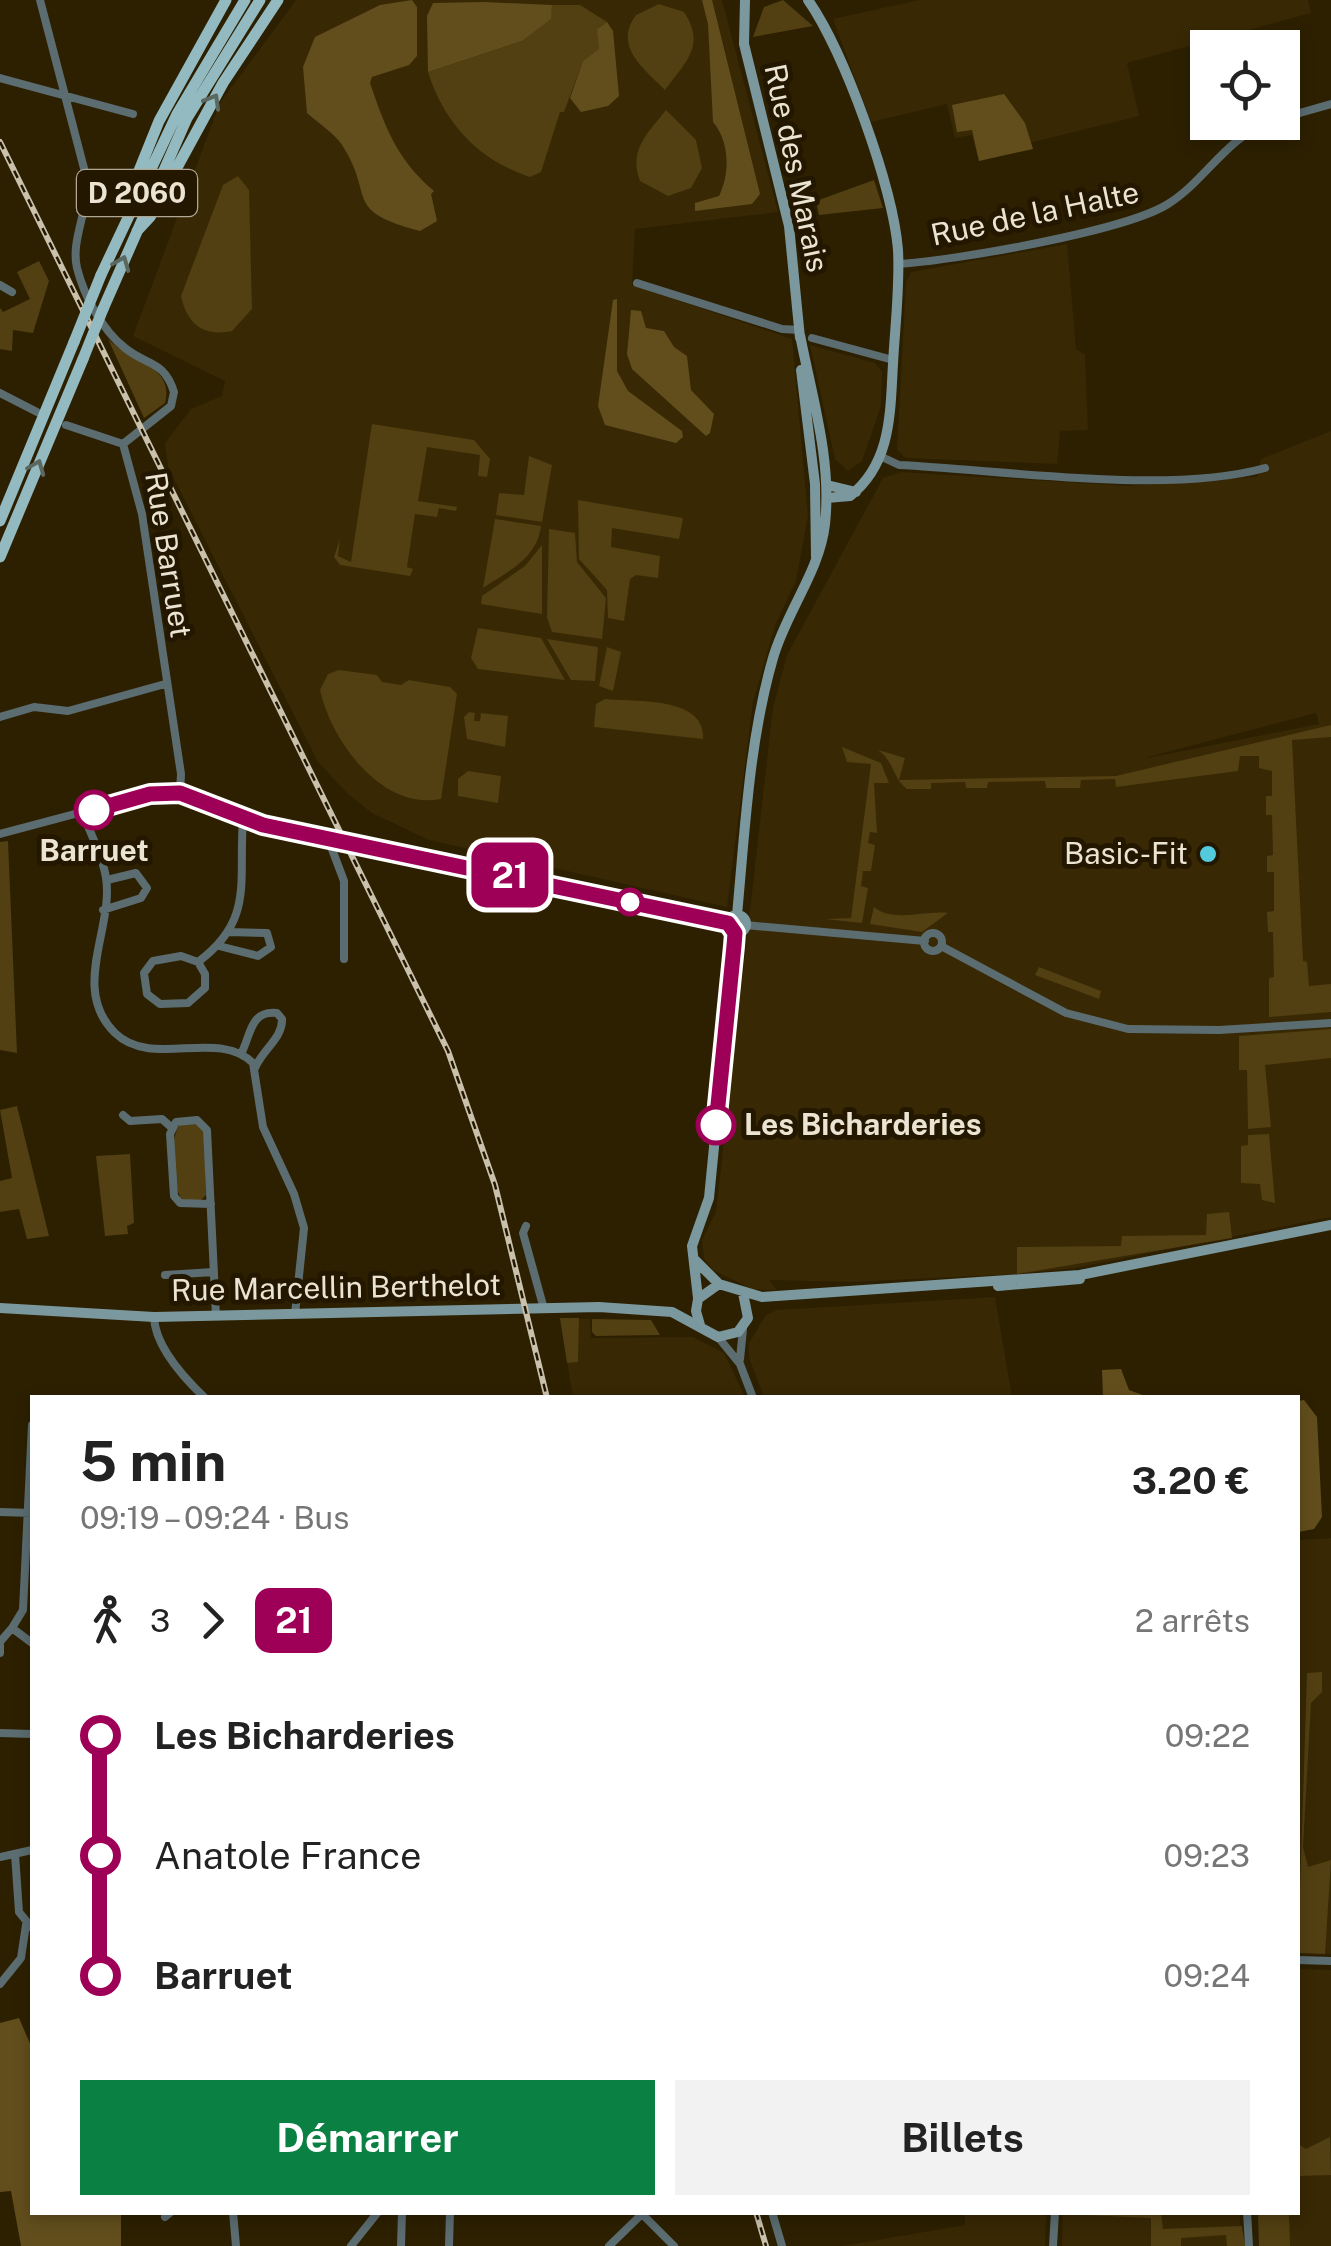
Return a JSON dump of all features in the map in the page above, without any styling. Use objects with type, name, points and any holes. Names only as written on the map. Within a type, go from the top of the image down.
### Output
[{"type":"main road","points":[[101,275],[159,121],[226,0]]},
{"type":"main road","name":"D 2060","points":[[0,521],[101,275],[176,114],[244,0]]},
{"type":"main road","name":"D 2060","points":[[0,557],[133,235],[187,118],[260,0]]},
{"type":"main road","points":[[133,235],[150,218],[224,82],[278,0]]},
{"type":"street","name":"Rue Barruet","points":[[40,0],[88,187],[76,254],[78,272],[109,333],[126,350],[157,363],[174,392],[171,406],[122,444],[142,514],[181,774],[180,793]]},
{"type":"street","name":"Rue des Marais","points":[[754,0],[745,6],[748,61],[792,240],[826,464],[827,498],[822,543],[816,558]]},
{"type":"street","points":[[808,2],[827,27],[882,176],[898,264],[882,457],[856,492],[846,498],[827,498]]},
{"type":"street","points":[[0,78],[132,114]]},
{"type":"street","points":[[1300,113],[1331,104]]},
{"type":"street","name":"Rue de la Halte","points":[[898,264],[1135,220],[1171,202],[1239,140]]},
{"type":"street","points":[[637,282],[893,360]]},
{"type":"street","points":[[0,285],[12,292]]},
{"type":"street","name":"Rue des Marais","points":[[804,334],[816,558]]},
{"type":"street","points":[[0,393],[37,412]]},
{"type":"street","points":[[66,424],[122,444]]},
{"type":"street","points":[[882,457],[899,465],[1114,477],[1206,477],[1265,468]]},
{"type":"street","points":[[826,485],[856,492]]},
{"type":"street","points":[[700,1326],[692,1257],[694,1235],[709,1198],[760,715],[784,624],[816,558]]},
{"type":"street","points":[[0,716],[34,706],[68,711],[165,684]]},
{"type":"street","points":[[0,834],[150,794],[180,793],[243,820],[736,924],[925,942],[928,934],[936,933],[941,946],[1066,1013],[1128,1029],[1219,1030],[1331,1024]]},
{"type":"street","points":[[83,812],[107,880],[96,952],[100,1012],[114,1032],[129,1044],[148,1048],[210,1048],[240,1054],[255,1068]]},
{"type":"street","points":[[198,962],[219,946],[243,896],[243,820]]},
{"type":"street","points":[[327,836],[344,880],[344,959]]},
{"type":"street","points":[[103,910],[142,898],[147,888],[136,873],[107,880]]},
{"type":"street","points":[[219,946],[258,956],[272,947],[266,934],[228,932]]},
{"type":"street","points":[[181,956],[198,962],[205,982],[196,1000],[168,1005],[147,994],[144,974],[154,961],[181,956]]},
{"type":"street","points":[[240,1054],[254,1019],[264,1012],[277,1013],[280,1033],[261,1052],[255,1068],[263,1127],[294,1194],[304,1228],[294,1314]]},
{"type":"street","points":[[124,1115],[130,1121],[162,1119],[171,1127],[174,1196],[180,1204],[211,1204]]},
{"type":"street","points":[[171,1127],[182,1121],[205,1124],[216,1316]]},
{"type":"street","points":[[692,1257],[703,1273],[719,1284],[762,1297],[1080,1275],[1331,1225]]},
{"type":"street","points":[[526,1226],[523,1233],[544,1309]]},
{"type":"street","points":[[718,1337],[732,1335],[772,1302],[1066,1282],[1331,1232]]},
{"type":"street","points":[[165,1274],[214,1272]]},
{"type":"street","name":"Rue Marcellin Berthelot","points":[[672,1312],[719,1284]]},
{"type":"street","points":[[740,1364],[746,1322],[743,1293]]},
{"type":"street","name":"Rue Marcellin Berthelot","points":[[0,1308],[154,1317],[544,1309],[672,1312],[718,1337]]},
{"type":"street","points":[[154,1317],[162,1342],[203,1395]]},
{"type":"street","points":[[718,1337],[740,1364],[752,1395]]},
{"type":"street","points":[[0,1653],[0,1642],[23,1610],[30,1484]]},
{"type":"street","points":[[0,1512],[29,1513]]},
{"type":"street","points":[[12,1628],[30,1642]]},
{"type":"street","points":[[0,1733],[30,1734]]},
{"type":"street","points":[[0,1856],[30,1850]]},
{"type":"street","points":[[0,1984],[22,1958],[29,1926],[19,1912],[14,1854]]},
{"type":"street","points":[[1300,1960],[1331,1961]]},
{"type":"street","points":[[233,2215],[235,2245]]},
{"type":"street","points":[[351,2246],[378,2215]]},
{"type":"street","points":[[402,2215],[402,2246]]},
{"type":"street","points":[[450,2215],[450,2246]]},
{"type":"street","points":[[609,2246],[641,2215]]},
{"type":"street","points":[[645,2215],[674,2246]]},
{"type":"street","points":[[773,2215],[782,2246]]},
{"type":"street","points":[[1053,2246],[1055,2215]]},
{"type":"street","points":[[1247,2215],[1249,2246]]},
{"type":"shaded area","points":[[296,0],[722,0],[778,212],[635,229],[632,285],[792,339],[808,516],[796,581],[776,623],[753,702],[727,907],[429,840],[372,813],[318,762],[168,467],[165,443],[191,409],[222,396],[225,381],[133,336],[220,103]]},
{"type":"shaded area","points":[[412,0],[417,7],[417,56],[409,65],[372,77],[370,83],[394,142],[410,167],[434,191],[431,194],[437,221],[420,231],[379,216],[364,200],[342,145],[307,113],[303,67],[315,37],[380,5]]},
{"type":"shaded area","points":[[702,0],[712,0],[760,194],[752,204],[695,211],[695,203],[719,196],[726,168],[723,139],[713,122],[708,24]]},
{"type":"shaded area","points":[[783,0],[813,26],[753,37],[764,7]]},
{"type":"shaded area","points":[[919,0],[1308,0],[1311,13],[1248,30],[1190,30],[1190,46],[1127,63],[1139,116],[977,156],[972,135],[955,138],[947,104],[871,122],[833,19]]},
{"type":"shaded area","points":[[433,3],[552,5],[551,19],[522,41],[428,72],[427,16]]},
{"type":"shaded area","points":[[659,4],[684,12],[693,34],[691,53],[665,90],[634,56],[628,37],[636,15]]},
{"type":"shaded area","points":[[552,5],[580,5],[607,22],[598,28],[599,50],[583,61],[564,112],[560,112],[541,172],[530,177],[494,161],[466,137],[443,108],[428,72],[522,41],[550,19]]},
{"type":"shaded area","points":[[607,22],[613,31],[619,96],[608,106],[581,112],[570,98],[583,61],[599,49],[597,29]]},
{"type":"shaded area","points":[[1004,94],[1025,123],[1033,149],[979,161],[972,130],[957,132],[952,105]]},
{"type":"shaded area","points":[[666,110],[696,140],[702,168],[691,188],[668,196],[640,181],[636,160],[642,142]]},
{"type":"shaded area","points":[[238,176],[249,190],[252,309],[232,331],[213,332],[192,321],[181,296],[223,185]]},
{"type":"shaded area","points":[[874,180],[883,208],[819,215],[816,201]]},
{"type":"shaded area","points":[[1067,244],[1076,349],[1085,355],[1088,430],[1060,431],[1057,464],[906,458],[897,450],[906,282],[911,272]]},
{"type":"shaded area","points":[[39,261],[49,281],[33,333],[13,330],[12,351],[0,349],[0,308],[3,312],[30,299],[17,272]]},
{"type":"shaded area","points":[[617,299],[617,371],[628,391],[682,431],[683,437],[676,443],[605,425],[598,406],[613,300]]},
{"type":"shaded area","points":[[631,310],[641,311],[646,328],[664,331],[674,347],[687,356],[691,390],[714,414],[706,436],[632,369],[627,354]]},
{"type":"shaded area","points":[[108,339],[148,365],[163,380],[165,403],[144,418]]},
{"type":"shaded area","points":[[810,345],[875,363],[882,372],[881,406],[862,461],[848,471],[835,459]]},
{"type":"shaded area","points":[[372,424],[474,440],[490,459],[487,477],[478,476],[480,455],[427,447],[418,501],[457,507],[456,511],[439,508],[437,517],[415,514],[407,567],[413,569],[410,576],[340,565],[334,557],[340,539],[338,556],[351,562]]},
{"type":"shaded area","points":[[1331,431],[1331,1217],[1075,1268],[1017,1274],[850,1282],[769,1280],[777,1290],[752,1289],[713,1270],[704,1258],[702,1240],[716,1212],[773,707],[787,655],[883,478],[901,472],[1129,486],[1257,477],[1261,459]],"holes":[[[1316,713],[1319,724],[1147,758]]]},
{"type":"shaded area","points":[[529,456],[552,465],[542,522],[496,515],[499,493],[524,495]]},
{"type":"shaded area","points":[[578,500],[683,518],[679,539],[612,528],[611,547],[660,556],[658,578],[636,575],[630,579],[624,621],[608,618],[607,590],[579,559]]},
{"type":"shaded area","points":[[495,519],[541,526],[527,556],[483,588]]},
{"type":"shaded area","points":[[549,529],[575,533],[577,562],[606,598],[602,639],[552,632],[547,617]]},
{"type":"shaded area","points":[[542,545],[542,614],[481,604],[482,596],[525,566]]},
{"type":"shaded area","points":[[478,628],[541,638],[565,680],[478,669],[471,658]]},
{"type":"shaded area","points":[[547,639],[598,647],[595,681],[571,680]]},
{"type":"shaded area","points":[[607,647],[621,652],[613,691],[599,686]]},
{"type":"shaded area","points":[[339,670],[377,675],[382,682],[401,685],[409,680],[450,687],[457,694],[441,799],[419,800],[399,794],[362,768],[335,730],[320,690],[328,674]]},
{"type":"shaded area","points":[[605,699],[681,708],[701,725],[703,739],[594,727],[596,704]]},
{"type":"shaded area","points":[[475,713],[474,721],[480,721],[481,713],[508,716],[505,747],[467,739],[464,717]]},
{"type":"shaded area","points":[[1331,725],[1331,737],[1292,740],[1303,961],[1307,962],[1309,986],[1331,984],[1331,1012],[1269,1017],[1269,978],[1274,977],[1273,932],[1268,932],[1267,912],[1274,911],[1274,872],[1267,872],[1267,856],[1273,855],[1272,815],[1266,815],[1266,796],[1272,796],[1272,771],[1259,768],[1259,756],[1240,756],[1238,771],[1116,787],[1115,779],[1081,780],[1080,788],[1046,788],[1045,781],[988,782],[987,788],[966,788],[965,782],[931,783],[931,789],[907,789],[899,780],[1116,776]]},
{"type":"shaded area","points":[[842,747],[881,763],[889,783],[874,783],[877,833],[870,832],[868,843],[875,845],[871,871],[863,871],[861,886],[868,888],[862,923],[825,919],[851,918],[871,764],[847,762]]},
{"type":"shaded area","points":[[878,750],[905,758],[899,780],[887,759]]},
{"type":"shaded area","points":[[468,771],[501,776],[498,803],[458,796],[458,779]]},
{"type":"shaded area","points":[[8,841],[17,1053],[0,1050],[0,842]]},
{"type":"shaded area","points":[[874,907],[900,915],[948,913],[922,932],[870,924]]},
{"type":"shaded area","points":[[1039,967],[1101,991],[1099,999],[1035,975]]},
{"type":"shaded area","points":[[1331,1029],[1331,1058],[1265,1065],[1271,1127],[1248,1129],[1247,1070],[1239,1070],[1239,1036]]},
{"type":"shaded area","points":[[17,1106],[49,1236],[27,1239],[19,1209],[0,1212],[0,1181],[12,1178],[0,1110]]},
{"type":"shaded area","points":[[180,1124],[198,1124],[204,1130],[206,1195],[200,1201],[183,1201],[174,1174],[174,1140]]},
{"type":"shaded area","points":[[1269,1134],[1275,1203],[1262,1200],[1260,1184],[1241,1183],[1241,1146],[1248,1145],[1248,1135]]},
{"type":"shaded area","points":[[130,1154],[134,1223],[127,1226],[128,1234],[105,1236],[96,1156]]},
{"type":"shaded area","points":[[1229,1212],[1232,1238],[1017,1274],[1017,1247],[1121,1246],[1122,1236],[1206,1235],[1207,1214]]},
{"type":"shaded area","points":[[995,1297],[1012,1395],[763,1395],[749,1358],[749,1343],[766,1315],[777,1310]]},
{"type":"shaded area","points":[[560,1318],[590,1319],[591,1338],[693,1337],[724,1353],[744,1395],[573,1395]]},
{"type":"shaded area","points":[[560,1318],[579,1318],[578,1362],[567,1363]]},
{"type":"shaded area","points":[[592,1319],[651,1320],[660,1335],[596,1336]]},
{"type":"shaded area","points":[[1121,1369],[1129,1390],[1143,1395],[1103,1395],[1102,1370]]},
{"type":"shaded area","points":[[1304,1400],[1317,1417],[1322,1517],[1314,1529],[1300,1532],[1300,1401]]},
{"type":"shaded area","points":[[1331,1538],[1331,1954],[1300,1953],[1300,1540]]},
{"type":"shaded area","points":[[1322,1672],[1322,1692],[1311,1703],[1303,1847],[1308,1867],[1331,1860],[1325,1954],[1300,1953],[1307,1673]]},
{"type":"shaded area","points":[[1300,1969],[1331,1970],[1331,2246],[1259,2246],[1258,2215],[1300,2215]]},
{"type":"shaded area","points":[[19,2018],[30,2043],[30,2215],[121,2215],[121,2246],[21,2246],[11,2191],[0,2192],[0,2023]]},
{"type":"shaded area","points":[[1330,2137],[1331,2175],[1300,2176],[1300,2145],[1306,2149]]},
{"type":"shaded area","points":[[965,2215],[1046,2215],[1045,2246],[842,2246],[965,2225]]},
{"type":"shaded area","points":[[1063,2215],[1240,2215],[1241,2246],[1062,2246]]},
{"type":"shaded area","points":[[1084,2215],[1161,2215],[1163,2229],[1242,2226],[1245,2246],[1227,2246],[1226,2235],[1181,2238],[1181,2246],[1151,2246],[1151,2218]]},
{"type":"shaded area","points":[[1258,2215],[1289,2215],[1290,2246],[1259,2246]]},
{"type":"railway","points":[[0,142],[448,1051],[495,1185],[546,1395]]},
{"type":"railway","points":[[757,2215],[766,2246]]},
{"type":"bus line","name":"21","points":[[94,810],[150,794],[180,793],[263,825],[728,923],[735,933],[716,1125]]},
{"type":"place","name":"Barruet","points":[[94,810]]},
{"type":"place","name":"Basic-Fit","points":[[1208,854]]},
{"type":"place","name":"Les Bicharderies","points":[[716,1125]]}]
